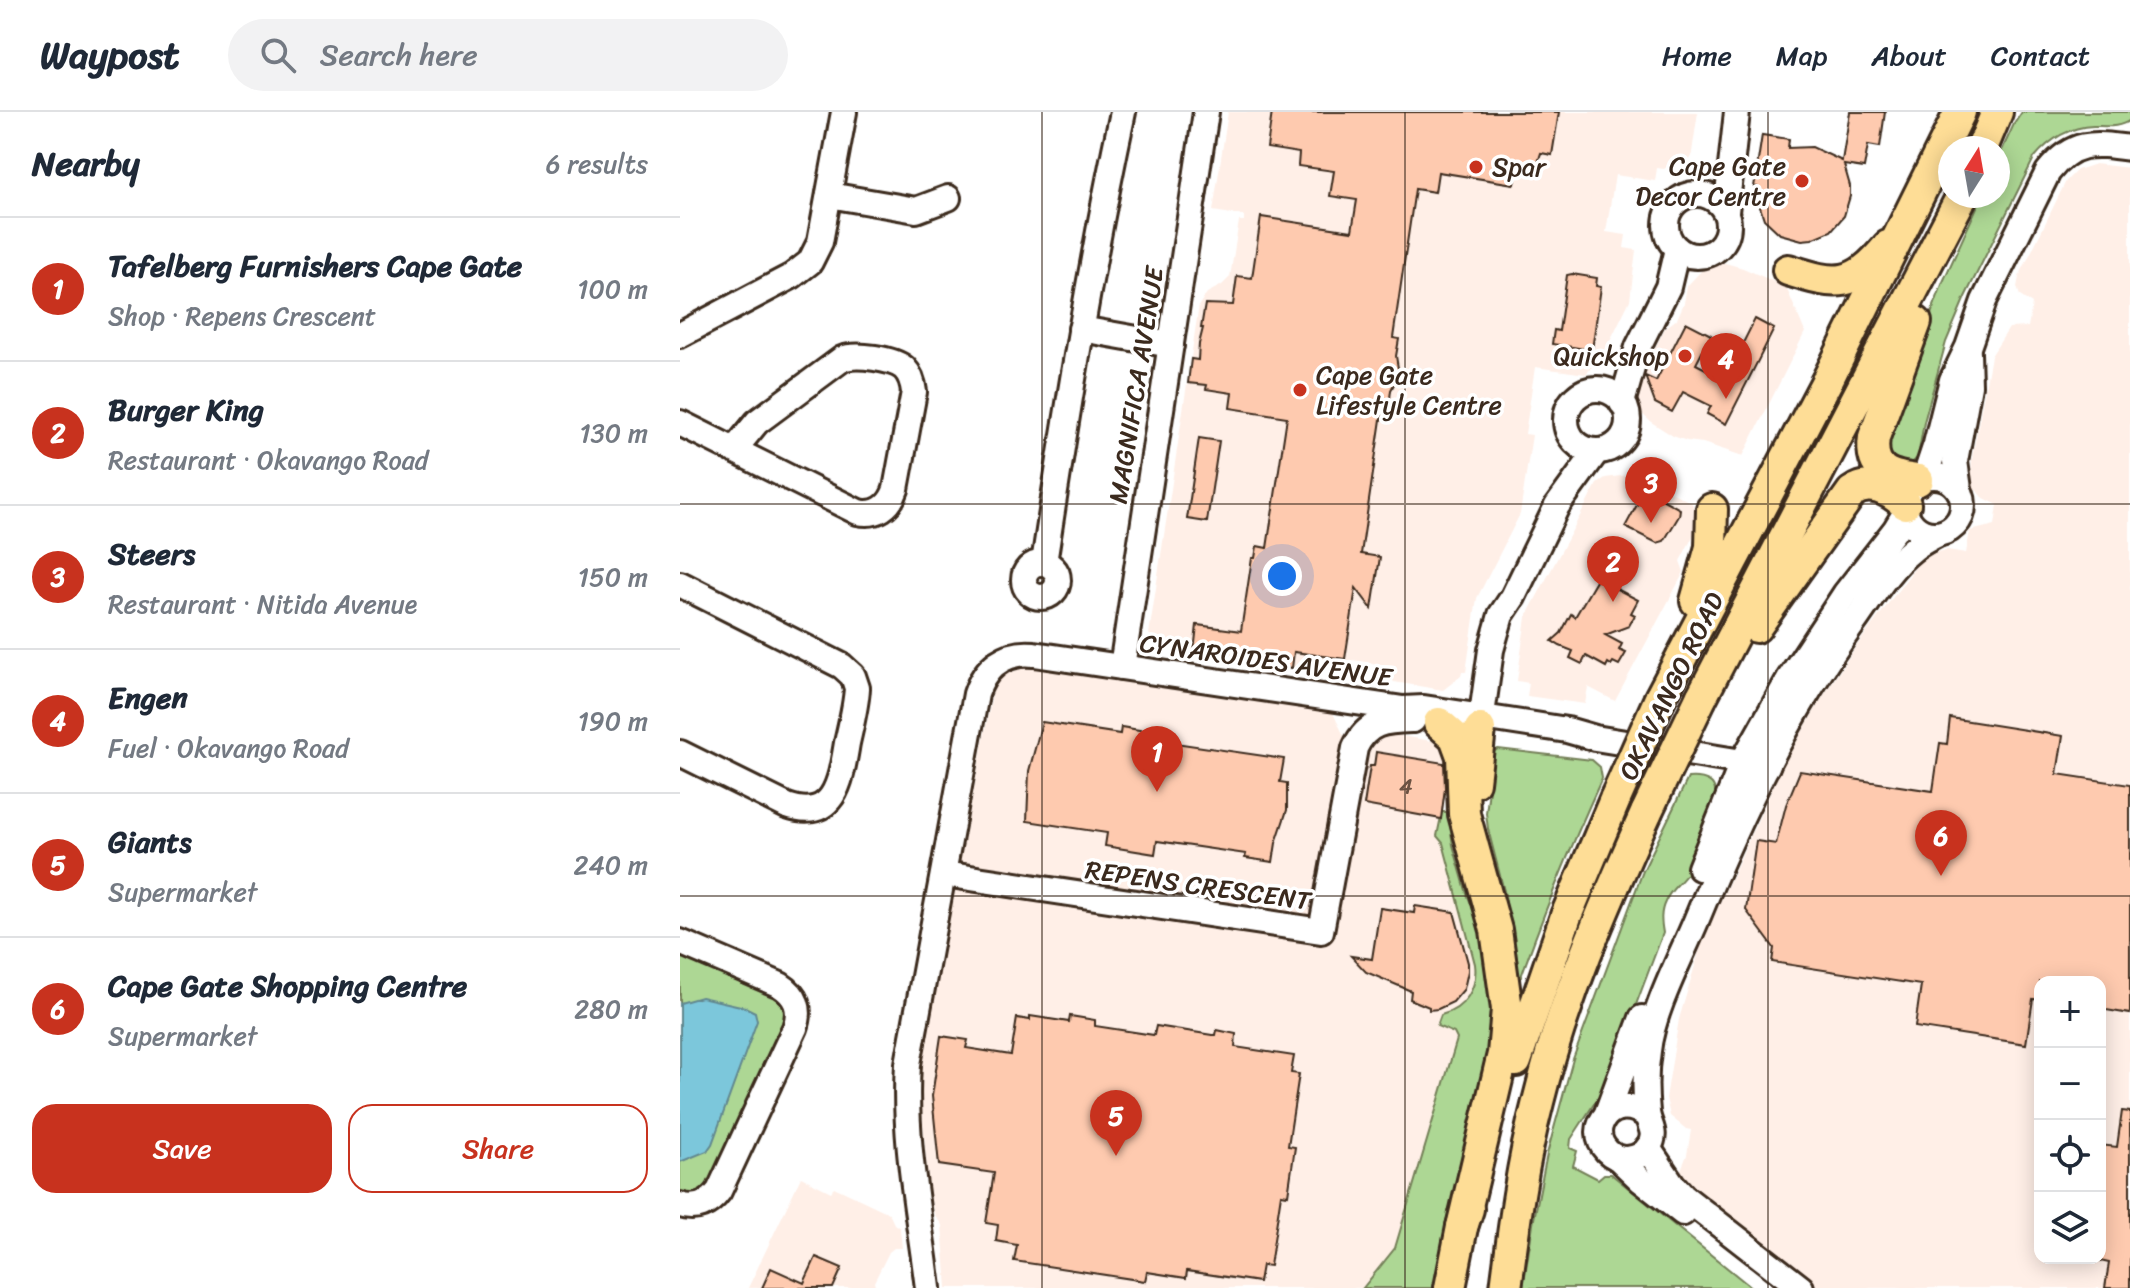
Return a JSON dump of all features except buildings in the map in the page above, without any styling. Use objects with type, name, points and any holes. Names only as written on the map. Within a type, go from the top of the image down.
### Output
[{"type":"main road","name":"OKAVANGO ROAD","points":[[1450,1288],[1462,1227],[1548,965],[1584,870],[1664,690],[1827,381],[1960,112]]},
{"type":"main road","points":[[1987,136],[1997,112]]},
{"type":"main road","name":"OKAVANGO ROAD","points":[[1506,1288],[1519,1190],[1538,1103],[1565,1010],[1597,923],[1701,698],[1956,208]]},
{"type":"main road","points":[[1913,493],[1880,468],[1872,449],[1957,208]]},
{"type":"main road","points":[[1788,270],[1825,281],[1839,281],[1853,276],[1879,257],[1909,218]]},
{"type":"main road","points":[[1717,668],[1741,647],[1852,492],[1858,487],[1873,486],[1896,496],[1913,493]]},
{"type":"main road","points":[[1664,690],[1705,572],[1712,535],[1712,509]]},
{"type":"main road","points":[[1423,715],[1455,737],[1462,756],[1464,814],[1496,930],[1505,987],[1507,1020],[1503,1054],[1462,1227]]},
{"type":"main road","points":[[1474,848],[1472,815],[1486,724]]},
{"type":"street","points":[[680,335],[792,276],[810,262],[820,242],[844,112]]},
{"type":"street","points":[[1044,563],[1081,329],[1123,112]]},
{"type":"street","name":"MAGNIFICA AVENUE","points":[[1122,667],[1206,112]]},
{"type":"street","points":[[1726,212],[1719,201],[1702,194],[1681,197],[1668,214],[1666,224],[1671,242],[1685,252],[1712,253],[1720,247],[1728,230],[1726,212],[1737,112]]},
{"type":"street","points":[[1702,194],[1734,143]]},
{"type":"street","points":[[1779,1288],[1608,1152],[1599,1133],[1601,1122],[1650,994],[1796,668],[1845,594],[1895,530],[1936,444],[1952,380],[1968,347],[1984,301],[2048,172],[2070,151],[2086,144],[2130,148]]},
{"type":"street","points":[[829,195],[916,210],[948,198]]},
{"type":"street","points":[[1622,403],[1638,347],[1685,252]]},
{"type":"street","points":[[1081,329],[1171,345]]},
{"type":"street","points":[[1599,390],[1638,347]]},
{"type":"street","points":[[1959,489],[1955,461],[1969,385],[1968,347]]},
{"type":"street","points":[[680,423],[734,450],[858,512],[878,512],[889,503],[896,489],[914,392],[912,378],[896,363],[848,356],[757,422],[734,450]]},
{"type":"street","points":[[1599,390],[1612,394],[1622,403],[1627,419],[1625,432],[1616,444],[1604,450],[1586,446],[1569,433],[1566,423],[1568,409],[1576,398],[1582,393],[1599,390]]},
{"type":"street","points":[[1423,715],[1471,692],[1478,681],[1501,615],[1513,597],[1586,446]]},
{"type":"street","points":[[1618,1158],[1635,1158],[1648,1148],[1653,1131],[1647,1116],[1647,1053],[1654,1023],[1749,798],[1755,763],[1900,561],[1916,546],[1950,530],[1962,516],[1964,499],[1959,489],[1953,482],[1935,475],[1913,493],[1910,522],[1927,534],[1938,534]]},
{"type":"street","points":[[680,584],[842,666],[853,676],[857,688],[841,781],[833,796],[820,807],[804,810],[787,806],[680,753]]},
{"type":"street","points":[[1486,724],[1513,615],[1513,597]]},
{"type":"street","points":[[1486,724],[1491,650]]},
{"type":"street","name":"CYNAROIDES AVENUE","points":[[928,1288],[906,1112],[910,1050],[976,694],[984,675],[1006,657],[1025,653],[1486,724],[1563,742],[1595,738],[1755,763]]},
{"type":"street","name":"REPENS CRESCENT","points":[[944,874],[1321,931],[1355,748],[1362,734],[1370,728],[1423,715]]},
{"type":"street","points":[[680,942],[780,985],[792,994],[799,1015],[719,1191],[703,1205],[680,1205]]},
{"type":"street","points":[[1607,1113],[1628,1106],[1647,1116]]},
{"type":"street","points":[[1648,1148],[1684,1197],[1801,1288]]},
{"type":"shaded area","points":[[1228,112],[1698,112],[1691,159],[1679,158],[1664,169],[1657,168],[1655,181],[1615,175],[1606,232],[1626,235],[1624,248],[1636,250],[1630,300],[1604,353],[1586,374],[1535,367],[1525,434],[1532,435],[1520,514],[1477,598],[1466,672],[1462,672],[1443,690],[1394,682],[1383,665],[1353,660],[1346,668],[1306,662],[1305,669],[1158,646],[1149,634],[1199,305],[1207,293],[1230,277],[1239,221],[1244,221],[1244,216],[1213,211]]},
{"type":"shaded area","points":[[2095,164],[2130,168],[2130,1288],[1817,1288],[1697,1195],[1681,1178],[1691,1130],[1670,1116],[1666,1098],[1679,1019],[1702,942],[1784,763],[1822,698],[1920,561],[1933,553],[1947,550],[1966,553],[1970,531],[1995,525],[1998,505],[1982,497],[1973,486],[1971,476],[1991,356],[2009,328],[2028,327],[2032,304],[2020,296],[2017,287],[2019,277],[2066,181],[2077,170]]},
{"type":"shaded area","points":[[1725,263],[1786,287],[1805,332],[1743,456],[1673,436],[1642,414],[1636,396],[1639,381],[1665,328],[1677,319],[1687,286],[1701,271]]},
{"type":"shaded area","points":[[1637,474],[1692,503],[1700,523],[1680,561],[1684,572],[1615,701],[1588,687],[1585,704],[1527,696],[1529,683],[1517,681],[1526,617],[1597,484],[1605,478]]},
{"type":"shaded area","points":[[1025,667],[1333,713],[1346,740],[1370,743],[1388,734],[1439,742],[1451,751],[1437,836],[1443,843],[1476,978],[1462,1005],[1441,1016],[1457,1039],[1395,1248],[1363,1288],[947,1288],[942,1225],[934,1214],[929,1192],[920,1089],[922,1059],[994,685],[1002,676]]},
{"type":"shaded area","points":[[801,1177],[831,1192],[834,1187],[889,1213],[894,1224],[900,1228],[902,1248],[889,1252],[874,1282],[880,1288],[748,1288]]},
{"type":"green space","points":[[2022,112],[2130,112],[2130,120],[2126,123],[2084,127],[2053,140],[2034,158],[2010,206],[2009,136]]},
{"type":"green space","points":[[1977,208],[2009,208],[1946,342],[1924,422],[1918,457],[1909,466],[1892,464],[1884,442],[1943,282]]},
{"type":"green space","points":[[1494,751],[1592,760],[1600,767],[1602,778],[1556,884],[1516,991],[1505,895],[1486,813]]},
{"type":"green space","points":[[1688,778],[1710,782],[1715,789],[1713,807],[1693,864],[1663,906],[1663,933],[1605,1087],[1571,1139],[1570,1148],[1577,1151],[1573,1166],[1598,1179],[1604,1174],[1611,1174],[1752,1288],[1523,1288],[1547,1154],[1573,1059],[1643,871]]},
{"type":"green space","points":[[1442,812],[1448,812],[1453,845],[1481,928],[1493,984],[1494,1041],[1433,1288],[1363,1288],[1395,1248],[1457,1039],[1454,1033],[1437,1026],[1441,1015],[1463,1003],[1474,981],[1475,964],[1443,843],[1437,836]]},
{"type":"green space","points":[[680,951],[781,995],[792,1012],[706,1194],[680,1197]]},
{"type":"water","points":[[701,997],[745,1007],[755,1012],[757,1021],[712,1144],[707,1151],[680,1162],[680,1003]]},
{"type":"place","name":"Spar","points":[[1476,167]]},
{"type":"place","name":"Cape Gate Decor Centre","points":[[1802,181]]},
{"type":"place","name":"Quickshop","points":[[1685,356]]},
{"type":"place","name":"Cape Gate Lifestyle Centre","points":[[1300,390]]},
{"type":"place","name":"Engen","points":[[1726,399]]},
{"type":"place","name":"Steers","points":[[1651,523]]},
{"type":"place","name":"Burger King","points":[[1613,602]]},
{"type":"place","name":"Tafelberg Furnishers Cape Gate","points":[[1157,792]]},
{"type":"place","name":"Cape Gate Shopping Centre","points":[[1941,876]]},
{"type":"place","name":"Giants","points":[[1116,1156]]}]
